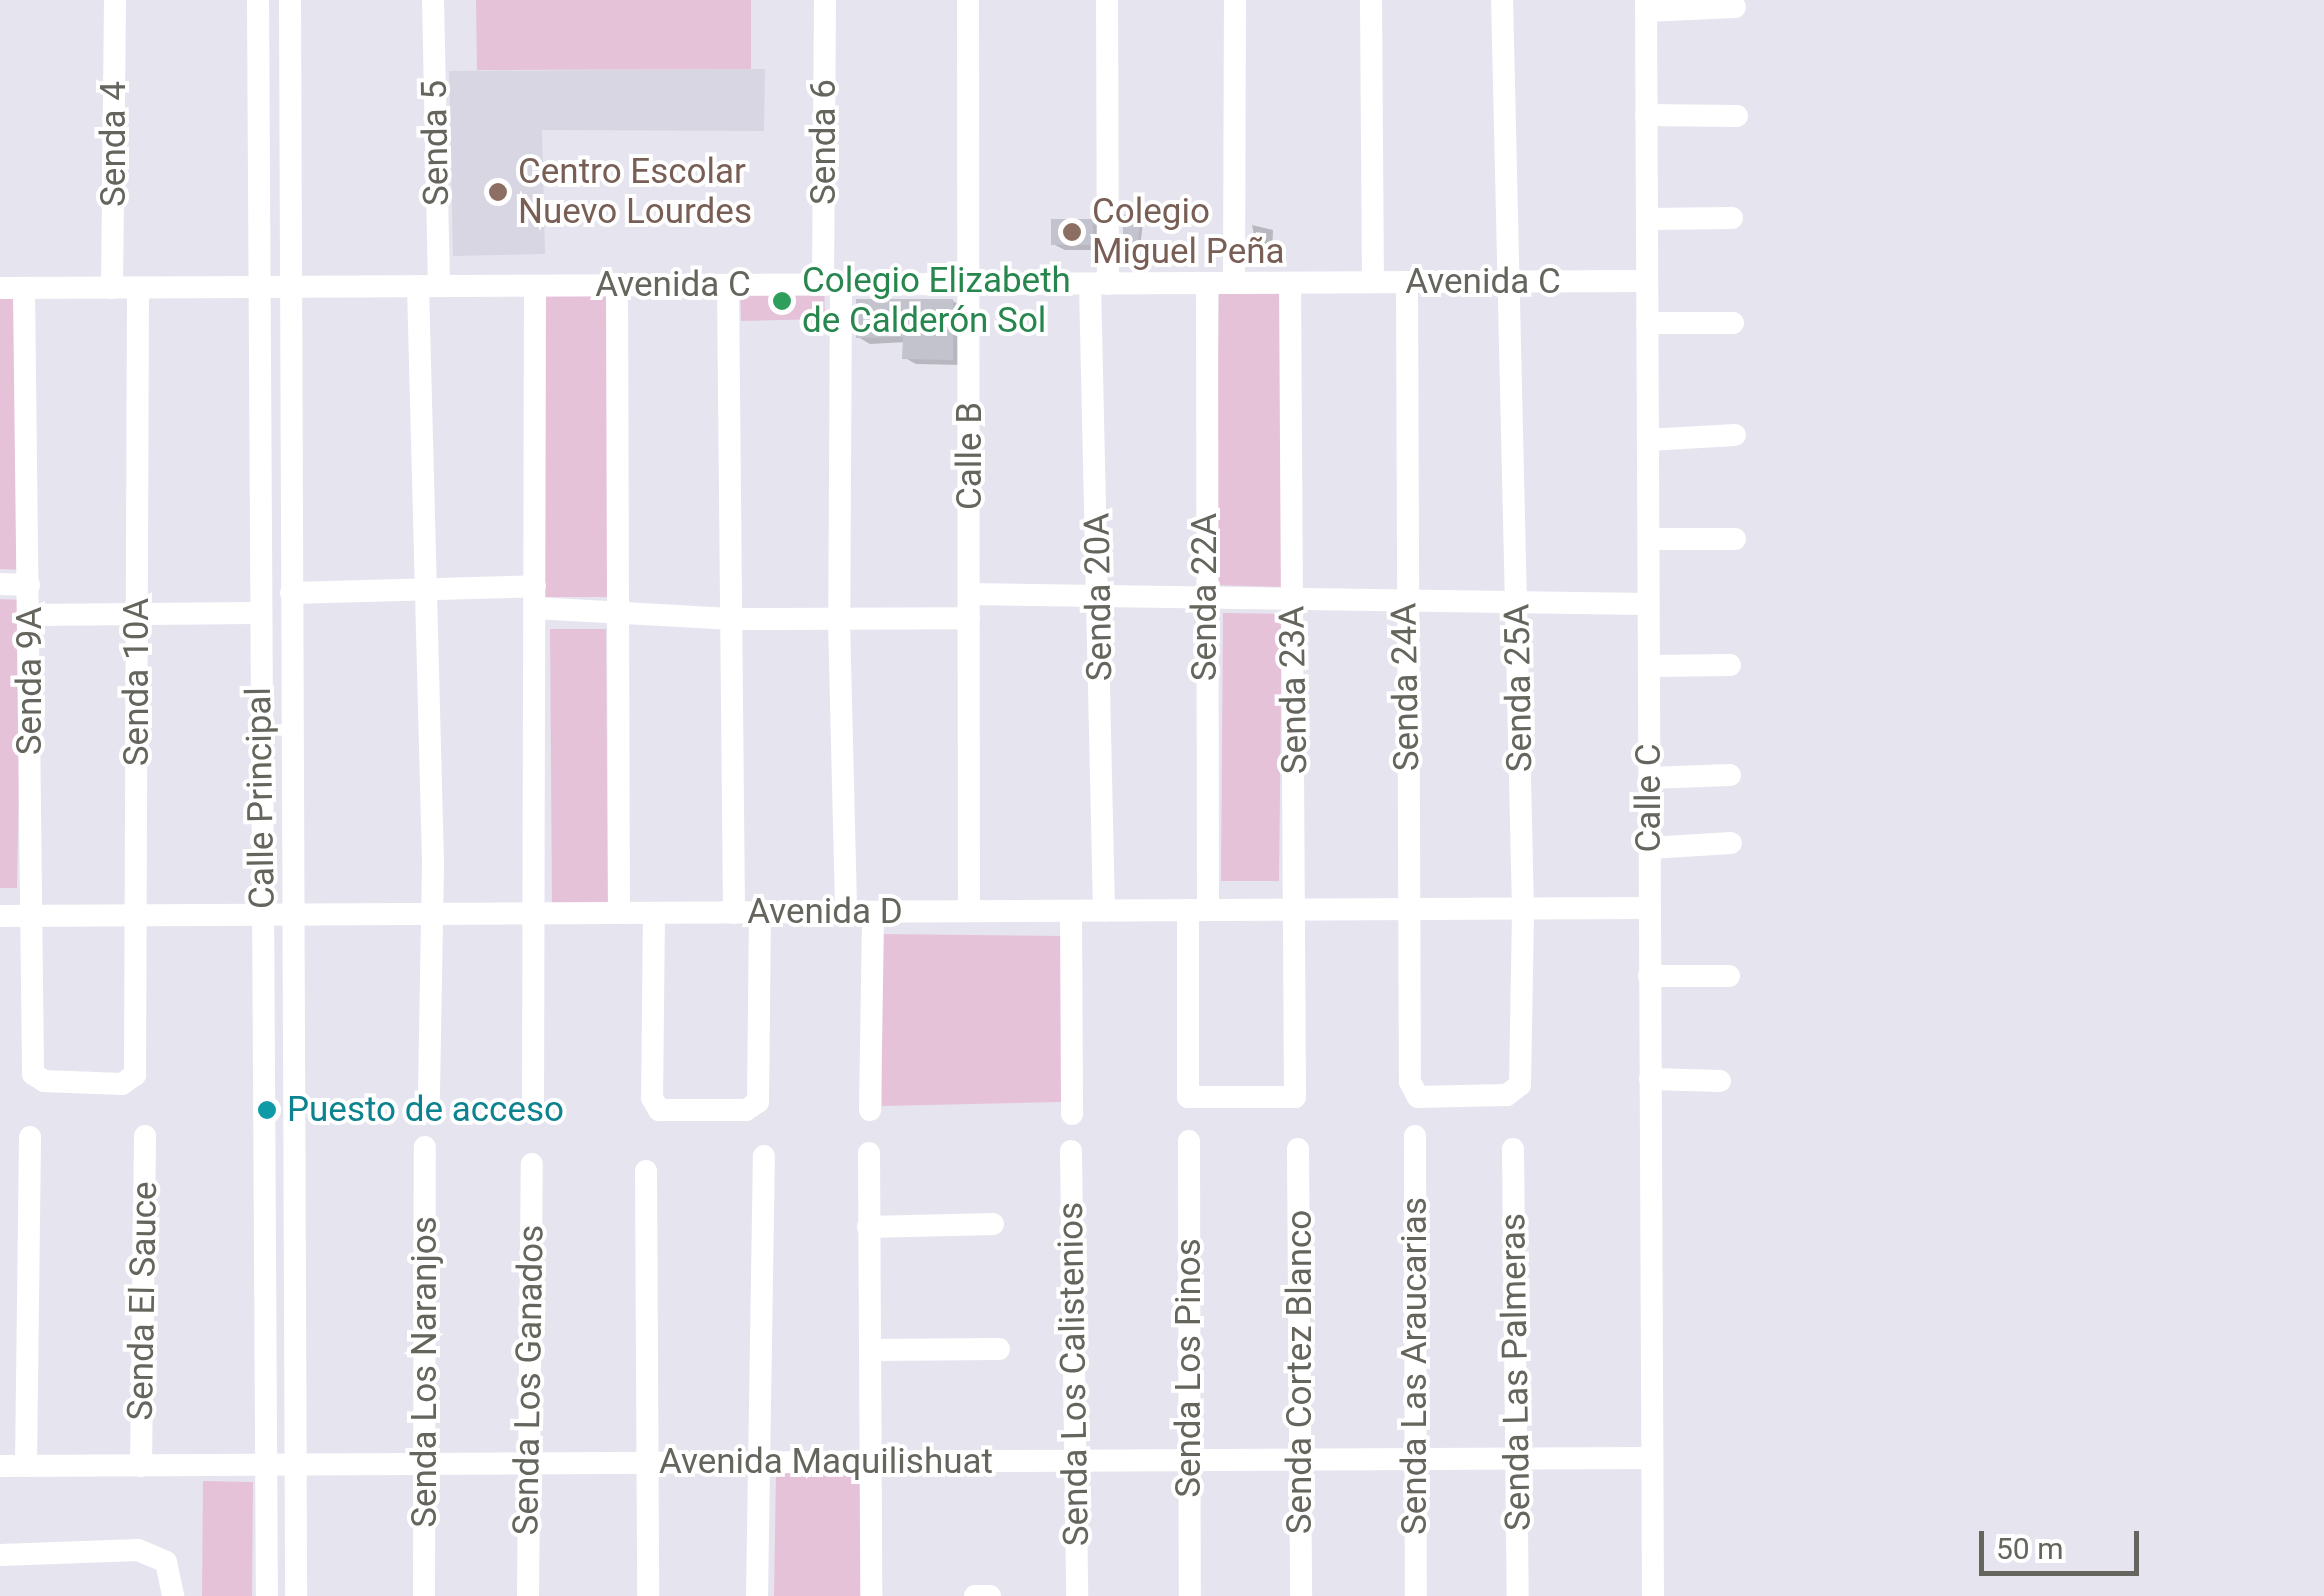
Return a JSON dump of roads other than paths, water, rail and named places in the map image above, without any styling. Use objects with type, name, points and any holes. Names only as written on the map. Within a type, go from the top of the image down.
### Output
[{"type":"street","name":"Senda 4","points":[[112,288],[115,0]]},
{"type":"street","name":"Calle Principal","points":[[258,0],[258,613],[266,1092],[266,1596]]},
{"type":"street","name":"Calle Principal","points":[[290,0],[289,915],[294,1092],[296,1596]]},
{"type":"street","name":"Senda 5","points":[[429,1103],[433,914],[428,286],[433,0]]},
{"type":"street","name":"Senda 6","points":[[824,0],[846,912]]},
{"type":"street","name":"Calle B","points":[[968,0],[972,284],[969,912]]},
{"type":"street","name":"Senda 20A","points":[[1104,911],[1099,284],[1108,0]]},
{"type":"street","points":[[1234,283],[1235,0]]},
{"type":"street","points":[[1371,0],[1374,282]]},
{"type":"street","name":"Senda 25A","points":[[1411,1091],[1418,1096],[1514,1092],[1523,909],[1512,282],[1502,0]]},
{"type":"street","points":[[1646,6],[1735,8]]},
{"type":"street","name":"Calle C","points":[[1646,6],[1653,1596]]},
{"type":"street","points":[[1646,115],[1737,116]]},
{"type":"street","points":[[1647,220],[1732,218]]},
{"type":"street","name":"Senda 24A","points":[[1407,282],[1404,600],[1411,1091]]},
{"type":"street","name":"Avenida C","points":[[12,288],[1647,282]]},
{"type":"street","name":"Senda 22A","points":[[1188,1097],[1198,910],[1207,283]]},
{"type":"street","name":"Senda 23A","points":[[1188,1097],[1295,1096],[1298,910],[1290,283]]},
{"type":"street","points":[[728,285],[734,913]]},
{"type":"street","points":[[534,1104],[535,286]]},
{"type":"street","points":[[617,286],[619,913]]},
{"type":"street","name":"Senda 9A","points":[[12,288],[32,615],[29,916],[33,1074]]},
{"type":"street","name":"Senda 10A","points":[[33,1074],[44,1082],[122,1084],[135,1075],[138,288]]},
{"type":"street","points":[[1647,323],[1733,322]]},
{"type":"street","points":[[1648,440],[1735,435]]},
{"type":"street","points":[[1649,538],[1735,539]]},
{"type":"street","points":[[0,584],[29,585]]},
{"type":"street","points":[[291,593],[428,590],[535,597],[621,614],[730,619],[969,618]]},
{"type":"street","points":[[970,594],[1648,604]]},
{"type":"street","points":[[32,615],[258,613]]},
{"type":"street","points":[[1648,666],[1730,665]]},
{"type":"street","points":[[1649,778],[1730,775]]},
{"type":"street","points":[[1650,848],[1731,844]]},
{"type":"street","name":"Avenida D","points":[[0,916],[1650,908]]},
{"type":"street","points":[[1071,911],[1072,1114]]},
{"type":"street","points":[[870,1110],[873,912]]},
{"type":"street","points":[[654,913],[654,1106],[754,1108],[760,913]]},
{"type":"street","points":[[1649,976],[1729,976]]},
{"type":"street","points":[[1650,1079],[1720,1081]]},
{"type":"street","points":[[266,1092],[294,1092]]},
{"type":"street","name":"Senda El Sauce","points":[[141,1466],[145,1136]]},
{"type":"street","name":"Senda Las Araucarias","points":[[1415,1136],[1416,1596]]},
{"type":"street","points":[[26,1466],[30,1137]]},
{"type":"street","name":"Senda Los Pinos","points":[[1189,1141],[1190,1596]]},
{"type":"street","name":"Senda Los Naranjos","points":[[424,1596],[425,1147]]},
{"type":"street","name":"Senda Las Palmeras","points":[[1514,1148],[1518,1596]]},
{"type":"street","name":"Senda Cortez Blanco","points":[[1298,1149],[1301,1596]]},
{"type":"street","points":[[869,1152],[871,1596]]},
{"type":"street","name":"Senda Los Calistenios","points":[[1071,1152],[1077,1596]]},
{"type":"street","points":[[757,1596],[764,1156]]},
{"type":"street","name":"Senda Los Ganados","points":[[528,1596],[532,1164]]},
{"type":"street","points":[[646,1170],[648,1596]]},
{"type":"street","points":[[868,1227],[993,1224]]},
{"type":"street","points":[[871,1350],[999,1349]]},
{"type":"street","name":"Avenida Maquilishuat","points":[[0,1466],[1652,1458]]},
{"type":"street","points":[[0,1556],[138,1550],[166,1562],[174,1596]]},
{"type":"street","points":[[975,1596],[990,1596]]},
{"type":"place","name":"Centro Escolar Nuevo Lourdes","points":[[498,192]]},
{"type":"place","name":"Colegio Miguel Peña","points":[[1072,232]]},
{"type":"place","name":"Colegio Elizabeth de Calderón Sol","points":[[782,301]]},
{"type":"place","name":"Puesto de acceso","points":[[267,1110]]}]
